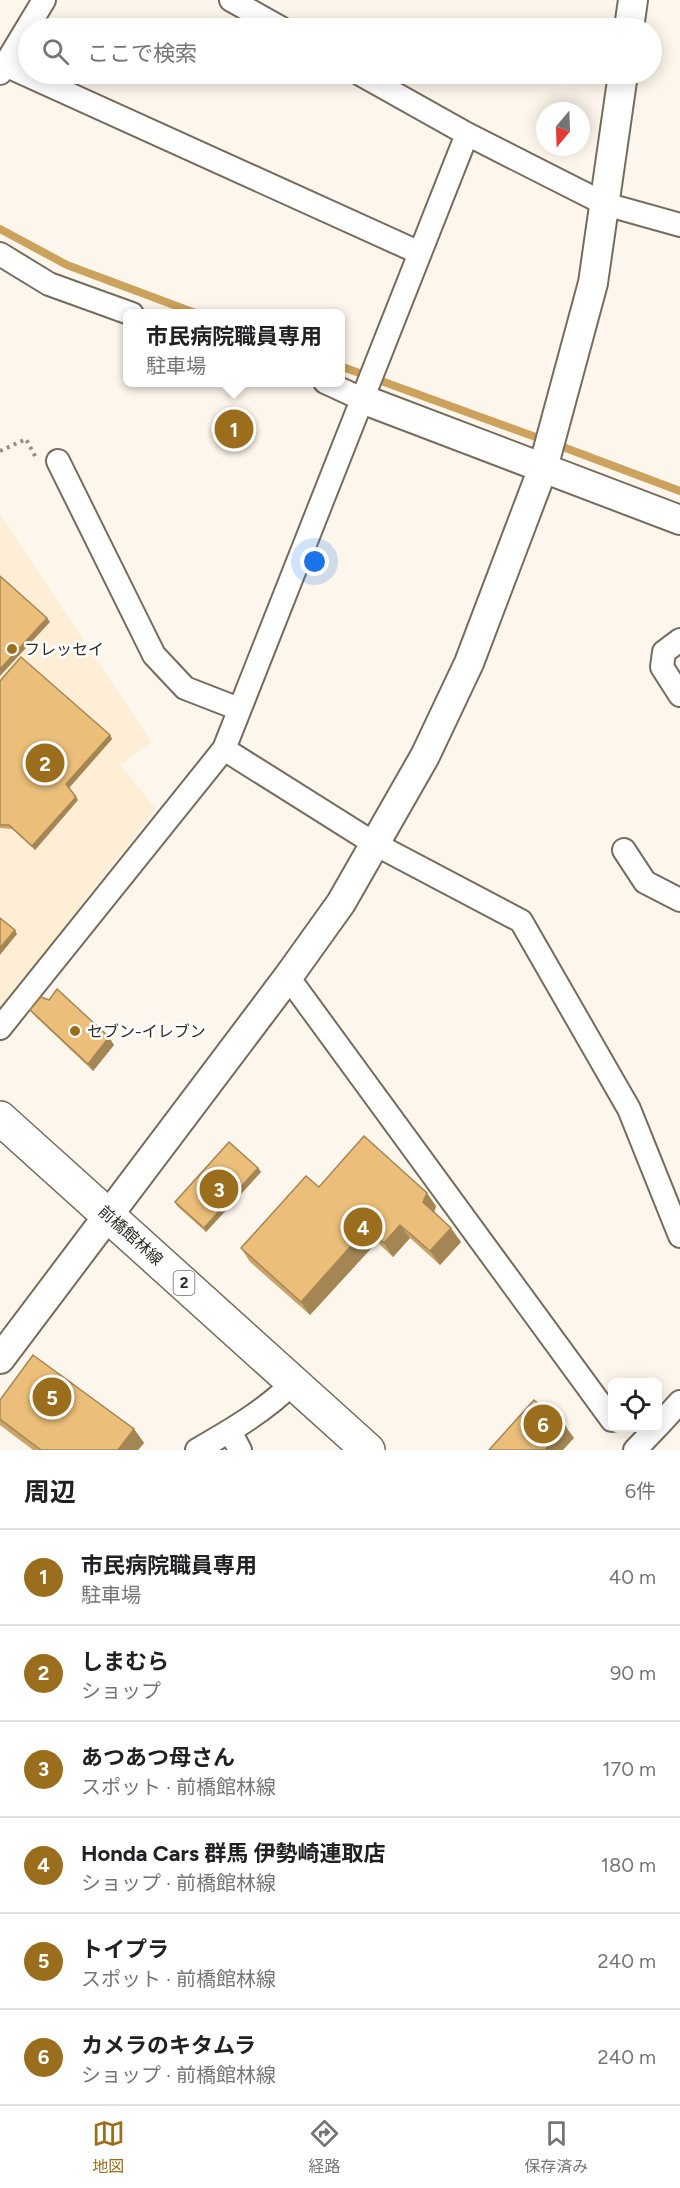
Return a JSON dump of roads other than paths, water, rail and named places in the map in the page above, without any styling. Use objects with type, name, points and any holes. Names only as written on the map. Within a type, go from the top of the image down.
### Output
[{"type":"main road","name":"前橋館林線","points":[[0,1118],[368,1450]]},
{"type":"street","points":[[33,18],[44,0]]},
{"type":"street","points":[[231,0],[263,18]]},
{"type":"street","points":[[630,18],[633,0]]},
{"type":"street","points":[[18,43],[2,69],[18,76]]},
{"type":"street","points":[[36,84],[420,253]]},
{"type":"street","points":[[378,84],[466,134],[605,204],[680,225]]},
{"type":"street","points":[[0,1359],[288,977],[341,903],[425,756],[469,663],[543,468],[593,283],[622,84]]},
{"type":"street","points":[[0,1028],[224,749],[466,134]]},
{"type":"street","points":[[0,255],[49,284],[123,311]]},
{"type":"street","points":[[336,387],[680,520]]},
{"type":"street","points":[[58,461],[154,654],[185,688],[239,709]]},
{"type":"street","points":[[680,640],[664,652],[662,667],[680,694]]},
{"type":"street","points":[[224,749],[375,844],[521,921],[629,1109],[680,1236]]},
{"type":"street","points":[[624,850],[645,882],[680,900]]},
{"type":"street","points":[[288,977],[608,1415]]},
{"type":"street","points":[[197,1450],[235,1441],[294,1382]]},
{"type":"street","points":[[662,1422],[680,1402]]},
{"type":"street","points":[[621,1432],[635,1450],[652,1432]]},
{"type":"waterway","points":[[0,229],[67,265],[185,309]]},
{"type":"waterway","points":[[345,368],[544,440]]},
{"type":"waterway","points":[[555,444],[680,491]]},
{"type":"place","name":"市民病院職員専用","points":[[234,429]]},
{"type":"place","name":"フレッセイ","points":[[12,649]]},
{"type":"place","name":"しまむら","points":[[45,763]]},
{"type":"place","name":"セブン-イレブン","points":[[75,1031]]},
{"type":"place","name":"あつあつ母さん","points":[[219,1189]]},
{"type":"place","name":"Honda Cars 群馬 伊勢崎連取店","points":[[363,1227]]},
{"type":"place","name":"トイプラ","points":[[52,1397]]},
{"type":"place","name":"カメラのキタムラ","points":[[543,1424]]}]
